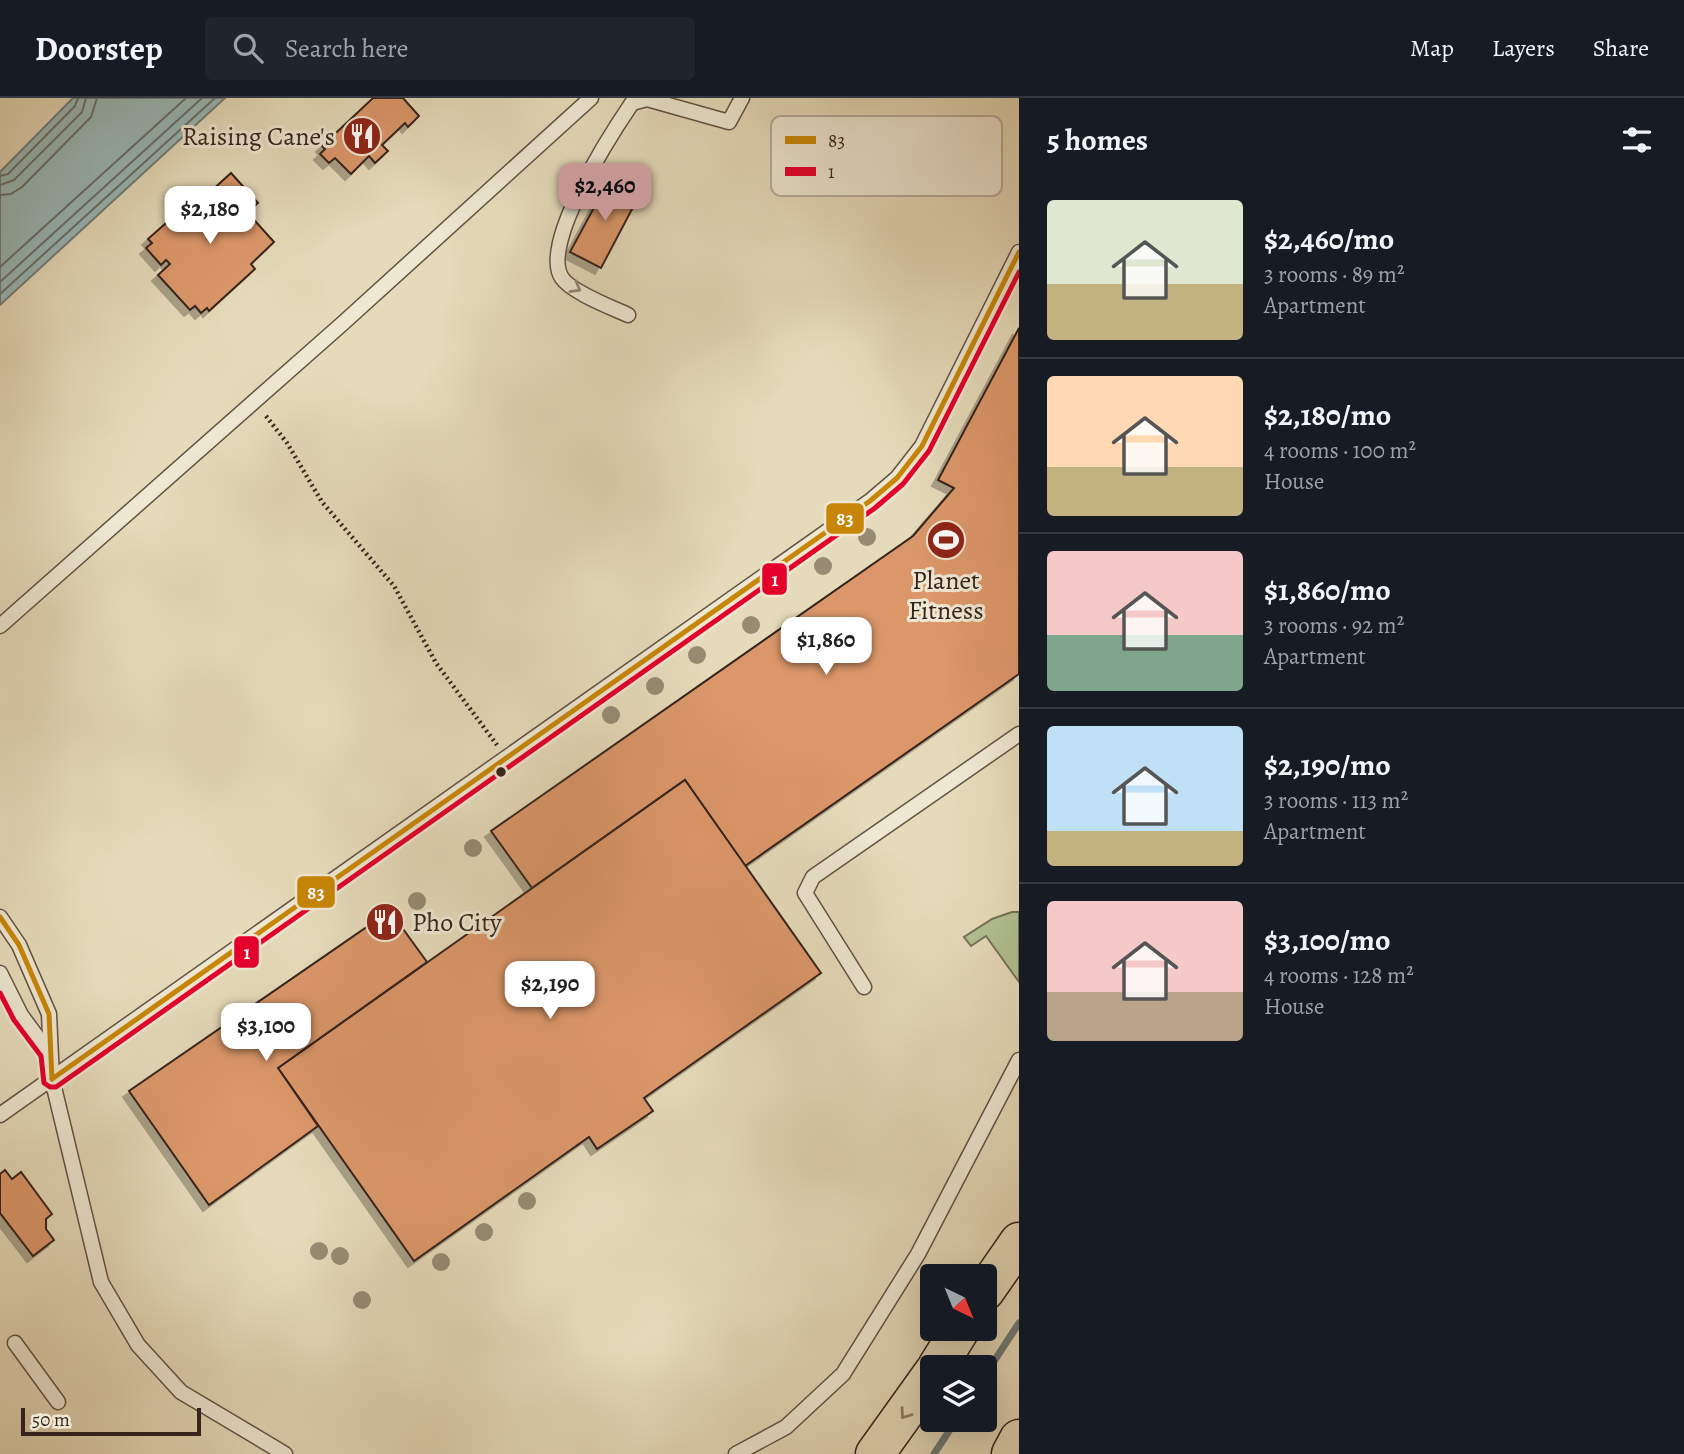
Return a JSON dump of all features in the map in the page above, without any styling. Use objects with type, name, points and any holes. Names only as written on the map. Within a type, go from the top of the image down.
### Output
[{"type":"highway","points":[[998,1272],[1019,1242]]},
{"type":"highway","points":[[875,1454],[920,1391]]},
{"type":"highway","points":[[1011,1454],[1019,1439]]},
{"type":"lane","points":[[0,626],[254,402],[591,98]]},
{"type":"lane","points":[[628,315],[563,281],[555,263],[564,225],[616,126],[632,103],[648,99],[729,122],[742,98]]},
{"type":"lane","points":[[0,1115],[870,501],[897,478],[922,446],[1019,252]]},
{"type":"lane","points":[[864,987],[805,893],[813,877],[1019,734]]},
{"type":"lane","points":[[0,917],[19,945],[49,1014],[52,1079],[101,1282],[138,1345],[181,1392],[285,1454]]},
{"type":"lane","points":[[0,973],[22,1015],[49,1053]]},
{"type":"lane","points":[[736,1454],[786,1427],[844,1374],[918,1254],[1019,1060]]},
{"type":"lane","points":[[15,1343],[58,1402]]},
{"type":"path","points":[[254,402],[288,443],[322,502],[394,586],[436,663],[507,757]]},
{"type":"green space","points":[[1019,912],[1019,982],[986,936],[971,946],[964,937],[992,919]]},
{"type":"water","points":[[73,98],[225,98],[0,305],[0,172]]},
{"type":"building","name":"Raising Cane's","points":[[373,98],[403,98],[419,116],[408,127],[405,123],[382,145],[388,151],[375,163],[369,156],[351,174],[335,158],[329,163],[320,154],[325,149],[322,146]]},
{"type":"building","points":[[231,173],[258,203],[247,212],[274,242],[251,264],[255,269],[209,311],[207,308],[201,313],[195,306],[190,310],[158,275],[170,264],[166,260],[161,265],[146,248],[152,243],[148,239],[194,198],[198,203]]},
{"type":"building","points":[[610,178],[640,194],[601,268],[570,252]]},
{"type":"building","points":[[1019,328],[1019,674],[745,866],[685,780],[532,888],[491,831],[913,536],[954,488],[938,480]]},
{"type":"building","points":[[685,780],[821,973],[644,1098],[653,1111],[597,1149],[589,1137],[414,1261],[278,1068]]},
{"type":"building","points":[[390,911],[427,962],[278,1068],[318,1126],[209,1205],[129,1091]]},
{"type":"building","points":[[5,1170],[12,1179],[21,1172],[52,1214],[46,1219],[46,1229],[54,1240],[33,1256],[0,1213],[0,1174]]},
{"type":"waterway","points":[[997,1357],[1019,1323]]},
{"type":"waterway","points":[[934,1454],[948,1432]]},
{"type":"transit line","name":"83","points":[[52,1079],[870,501],[897,478],[922,446],[1019,252]]},
{"type":"transit line","name":"1","points":[[0,993],[14,1020],[41,1056],[44,1083],[56,1087],[875,508],[903,484],[929,451],[1019,272]]},
{"type":"transit line","name":"83","points":[[0,917],[19,945],[49,1014],[52,1079]]},
{"type":"place","name":"Raising Cane's","points":[[362,136]]},
{"type":"place","name":"Planet Fitness","points":[[946,540]]},
{"type":"place","name":"Pho City","points":[[385,922]]}]
